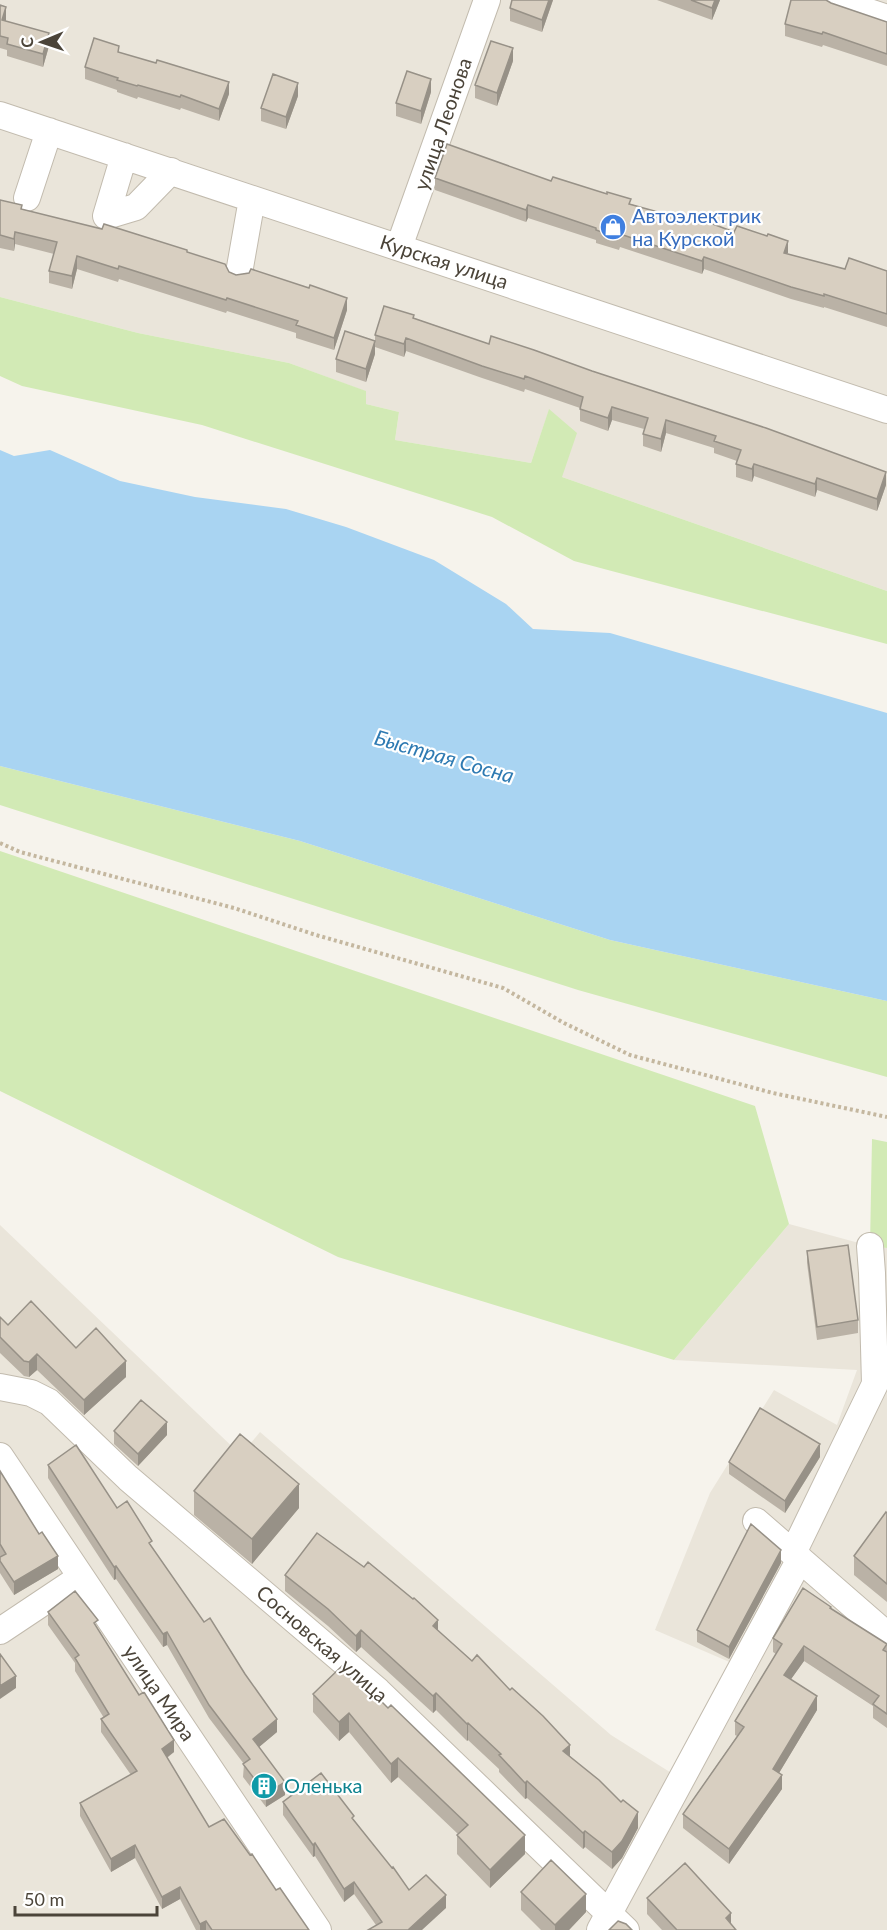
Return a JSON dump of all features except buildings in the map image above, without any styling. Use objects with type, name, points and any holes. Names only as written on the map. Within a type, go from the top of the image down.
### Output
[{"type":"street","name":"улица Леонова","points":[[399,247],[487,0]]},
{"type":"street","points":[[833,0],[887,18]]},
{"type":"street","name":"Курская улица","points":[[0,115],[887,410]]},
{"type":"street","points":[[27,198],[49,131]]},
{"type":"street","points":[[124,156],[106,216],[136,207],[171,171]]},
{"type":"street","points":[[238,273],[252,199]]},
{"type":"street","points":[[612,1924],[797,1556],[875,1384],[870,1246]]},
{"type":"street","name":"Сосновская улица","points":[[0,1387],[31,1393],[49,1402],[128,1478],[378,1691],[612,1924]]},
{"type":"street","name":"улица Мира","points":[[0,1456],[318,1930]]},
{"type":"street","points":[[756,1521],[887,1635]]},
{"type":"street","points":[[0,1631],[81,1577]]},
{"type":"path","points":[[0,843],[20,852],[234,908],[316,935],[503,988],[564,1023],[630,1055],[772,1093],[887,1117]]},
{"type":"shaded area","points":[[0,0],[887,0],[887,403],[0,109]]},
{"type":"shaded area","points":[[0,122],[887,420],[887,591],[562,477],[549,410],[531,463],[395,440],[399,412],[366,404],[365,391],[289,363],[138,333],[0,297]]},
{"type":"shaded area","points":[[789,1224],[870,1246],[887,1248],[887,1930],[0,1930],[0,1225],[241,1455],[260,1432],[611,1735],[692,1786],[755,1673],[655,1630],[710,1493],[774,1390],[837,1425],[857,1370],[674,1360]]},
{"type":"green space","points":[[0,297],[138,333],[289,363],[366,391],[366,404],[399,412],[395,440],[531,463],[549,409],[577,433],[562,477],[887,591],[887,644],[574,561],[492,517],[202,425],[22,386],[0,376]]},
{"type":"green space","points":[[0,766],[300,841],[610,940],[887,1001],[887,1077],[578,990],[0,805]]},
{"type":"green space","points":[[0,851],[755,1106],[789,1224],[674,1360],[338,1257],[0,1091]]},
{"type":"green space","points":[[872,1139],[887,1142],[887,1248],[870,1246]]},
{"type":"water","name":"Быстрая Сосна","points":[[0,450],[14,456],[50,450],[120,481],[195,497],[286,509],[346,527],[434,560],[506,604],[533,629],[610,633],[887,713],[887,1001],[610,940],[300,841],[0,766]]},
{"type":"place","name":"Автоэлектрик на Курской","points":[[613,227]]},
{"type":"place","name":"Оленька","points":[[264,1786]]}]
